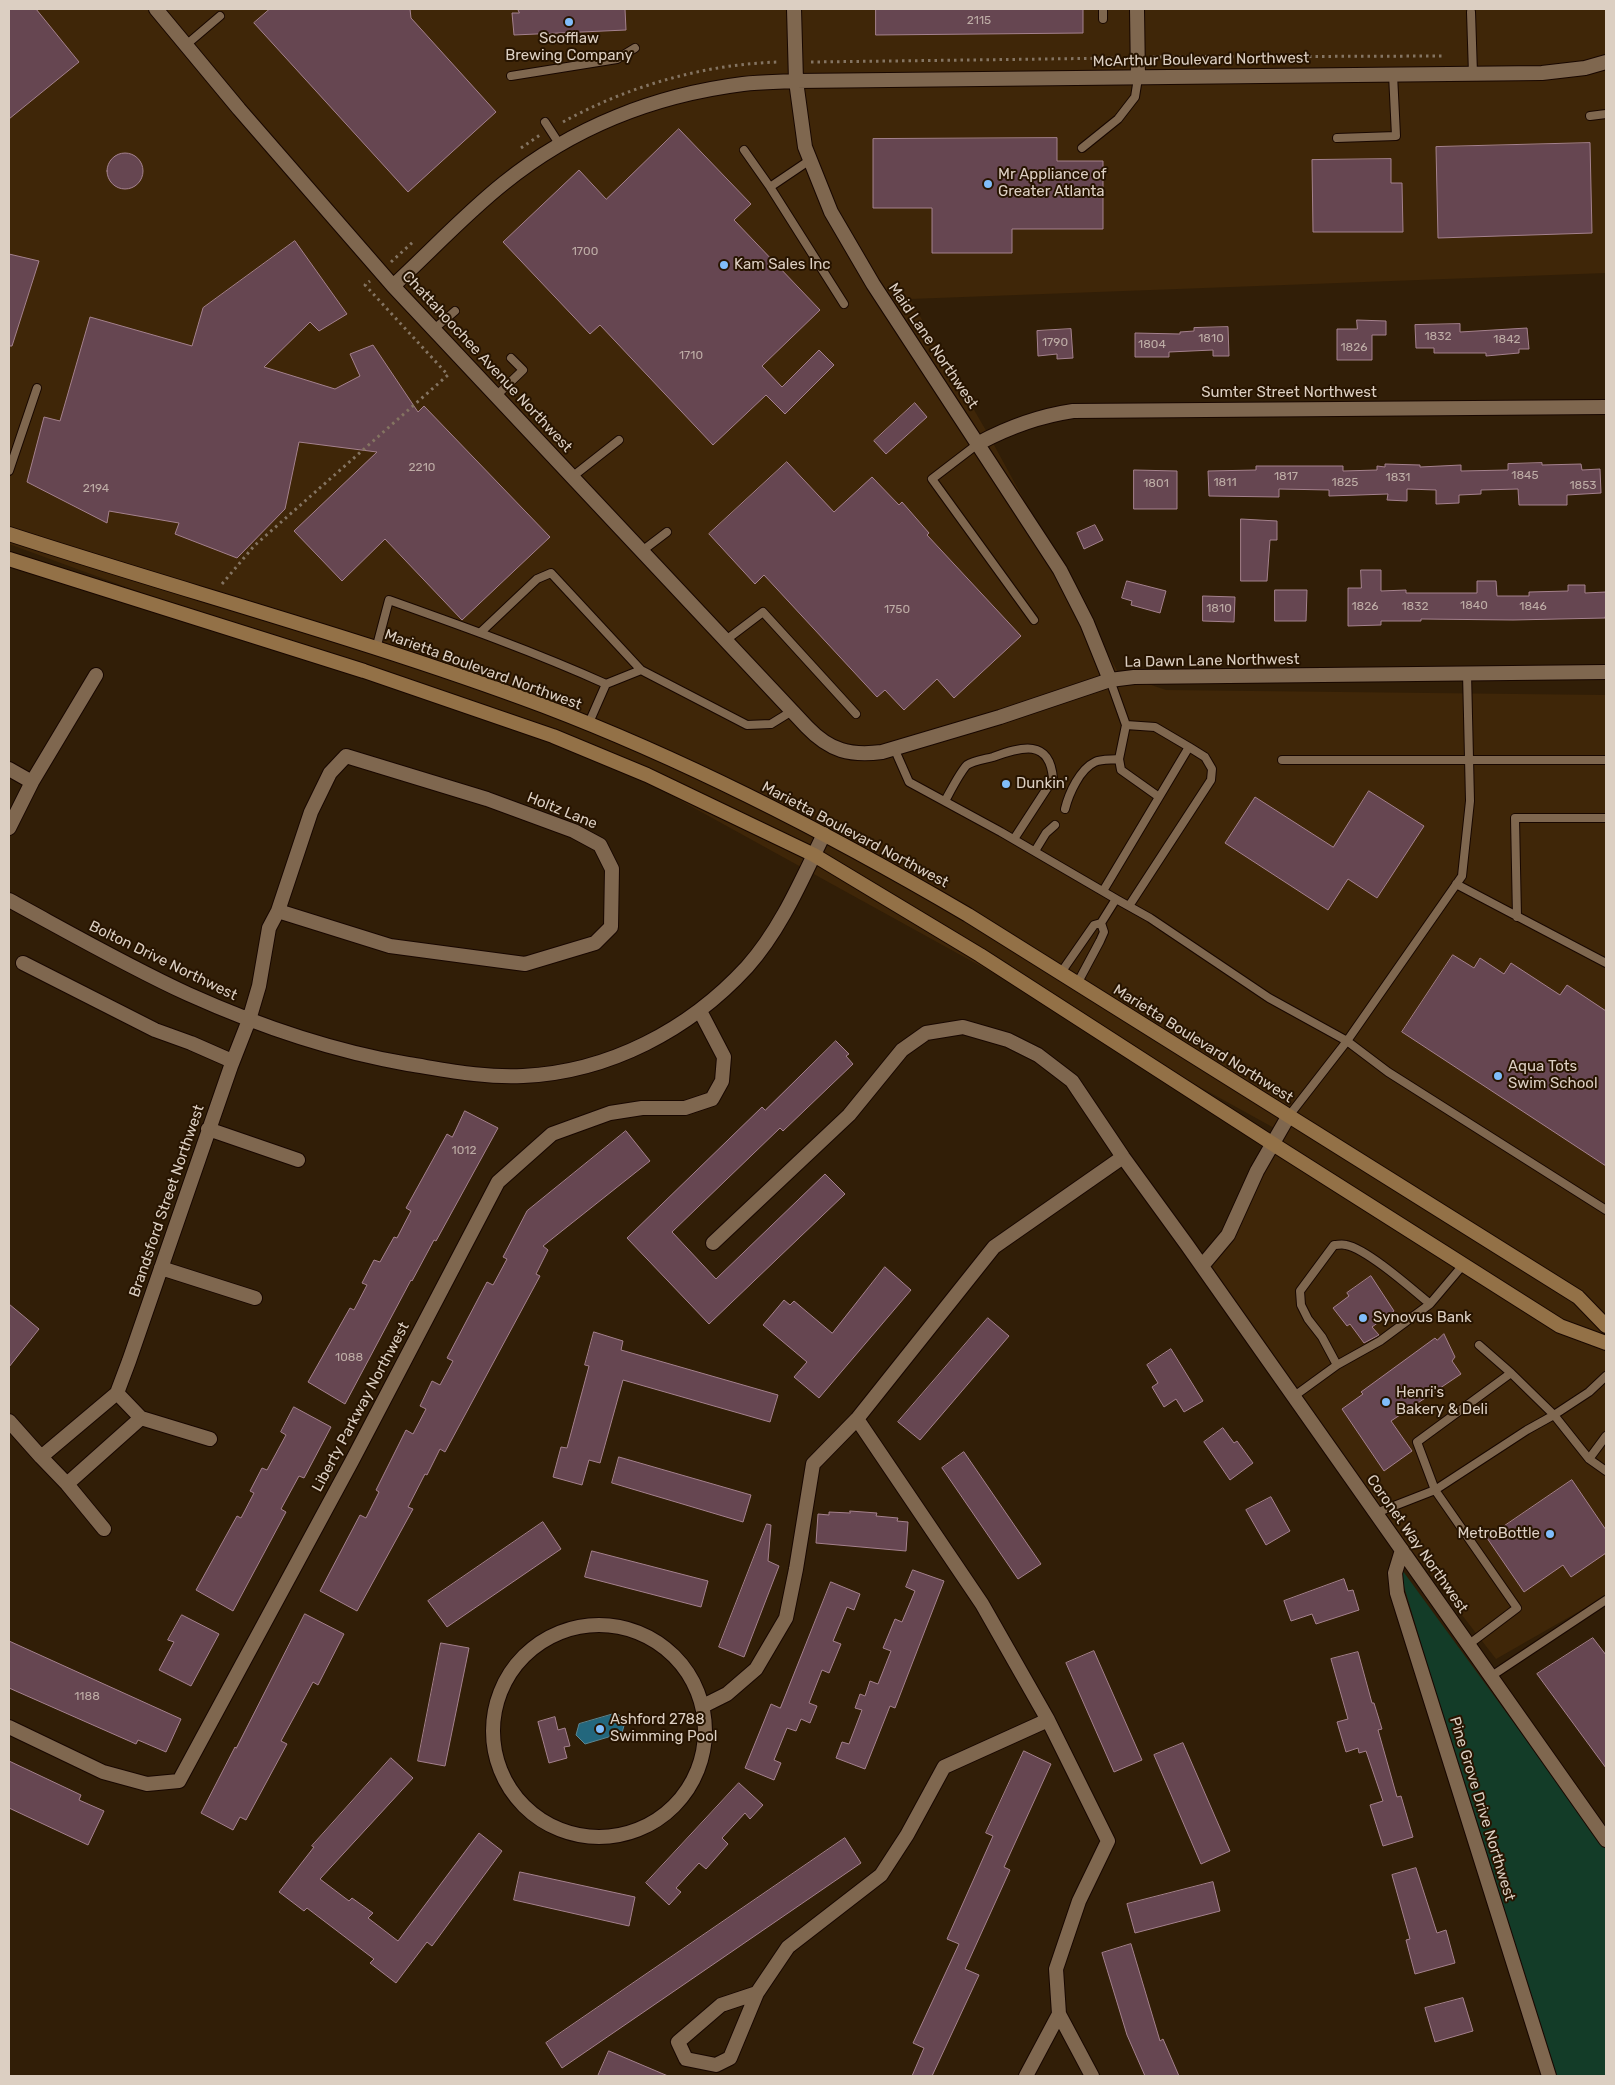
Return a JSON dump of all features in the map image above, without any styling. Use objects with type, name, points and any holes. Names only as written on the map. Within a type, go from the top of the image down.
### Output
[{"type":"main road","name":"Marietta Boulevard Northwest","points":[[9,534],[454,674],[544,707],[643,748],[824,834],[883,865],[968,916],[1578,1297],[1606,1326]]},
{"type":"main road","points":[[9,559],[364,671],[553,736],[647,775],[814,855],[980,954],[1273,1144],[1560,1326],[1606,1343]]},
{"type":"street","name":"Chattahoochee Avenue Northwest","points":[[156,9],[239,109],[393,286],[807,727]]},
{"type":"street","name":"Maid Lane Northwest","points":[[794,9],[796,81],[805,147],[831,212],[873,284],[1060,570],[1087,623],[1110,680]]},
{"type":"street","points":[[1137,9],[1138,78]]},
{"type":"street","name":"McArthur Boulevard Northwest","points":[[393,286],[504,183],[541,156],[588,128],[638,107],[691,92],[744,84],[796,81],[1542,73],[1585,68],[1606,62]]},
{"type":"street","name":"Sumter Street Northwest","points":[[978,444],[1002,431],[1032,420],[1073,411],[1606,407]]},
{"type":"street","name":"La Dawn Lane Northwest","points":[[807,727],[834,748],[862,754],[894,748],[1000,717],[1110,680],[1134,677],[1606,672]]},
{"type":"street","points":[[9,828],[32,782],[96,675]]},
{"type":"street","name":"Holtz Lane","points":[[249,1020],[259,986],[269,928],[278,911],[312,812],[330,773],[346,756],[487,799],[574,831],[600,845],[612,869],[611,927],[595,942],[525,964],[390,946],[278,911]]},
{"type":"street","points":[[9,769],[32,782]]},
{"type":"street","name":"Bolton Drive Northwest","points":[[9,900],[186,993],[278,1031],[371,1057],[467,1074],[522,1076],[582,1067],[613,1058],[644,1045],[700,1011],[731,983],[765,944],[783,916],[824,834]]},
{"type":"street","points":[[24,963],[155,1030],[232,1061]]},
{"type":"street","name":"Liberty Parkway Northwest","points":[[9,1727],[103,1772],[147,1784],[179,1781],[352,1461],[498,1182],[552,1134],[610,1113],[642,1108],[685,1108],[712,1099],[722,1081],[724,1057],[700,1011]]},
{"type":"street","name":"Brandsford Street Northwest","points":[[116,1393],[232,1061],[249,1020]]},
{"type":"street","name":"Coronet Way Northwest","points":[[712,1243],[849,1115],[902,1050],[926,1033],[963,1027],[1008,1040],[1038,1055],[1072,1081],[1122,1157],[1202,1266],[1606,1840]]},
{"type":"street","points":[[1202,1266],[1228,1235],[1257,1171],[1288,1117]]},
{"type":"street","points":[[208,1129],[298,1160]]},
{"type":"street","points":[[703,1706],[727,1694],[756,1669],[786,1618],[813,1464],[857,1419],[994,1247],[1122,1157]]},
{"type":"street","points":[[161,1268],[255,1298]]},
{"type":"street","points":[[41,1457],[116,1393],[141,1418],[210,1439]]},
{"type":"street","points":[[67,1484],[141,1418]]},
{"type":"street","points":[[857,1419],[982,1604],[1048,1720],[1108,1841],[1079,1901],[1056,1969],[1059,2014],[1092,2076]]},
{"type":"street","points":[[9,1421],[67,1484],[104,1529]]},
{"type":"street","name":"Pine Grove Drive Northwest","points":[[1402,1550],[1395,1573],[1397,1593],[1549,2076]]},
{"type":"street","points":[[618,1627],[638,1633],[656,1642],[672,1654],[686,1669],[696,1687],[703,1706],[706,1727],[704,1748],[699,1769],[689,1788],[676,1805],[660,1818],[641,1829],[620,1835],[599,1837],[578,1835],[558,1828],[539,1818],[523,1804],[510,1788],[500,1768],[495,1749],[493,1729],[496,1708],[502,1689],[512,1672],[525,1656],[541,1643],[558,1634],[578,1628],[618,1627]]},
{"type":"street","points":[[757,1993],[721,2005],[678,2042],[686,2059],[716,2065],[730,2058],[757,1993],[788,1947],[881,1875],[907,1835],[944,1767],[1048,1720]]},
{"type":"street","points":[[1026,2076],[1059,2014]]},
{"type":"lane","points":[[1103,9],[1104,19]]},
{"type":"lane","points":[[1471,12],[1473,74]]},
{"type":"lane","points":[[186,45],[220,16]]},
{"type":"lane","points":[[511,76],[617,59],[634,48]]},
{"type":"lane","points":[[1337,138],[1396,136],[1393,74]]},
{"type":"lane","points":[[1082,148],[1118,119],[1135,97],[1138,78]]},
{"type":"lane","points":[[1590,116],[1606,114]]},
{"type":"lane","points":[[545,122],[560,145]]},
{"type":"lane","points":[[744,150],[770,187],[844,304]]},
{"type":"lane","points":[[770,187],[810,160]]},
{"type":"lane","points":[[434,329],[455,311]]},
{"type":"lane","points":[[496,396],[523,370],[511,358]]},
{"type":"lane","points":[[9,471],[37,388]]},
{"type":"lane","points":[[572,477],[619,440]]},
{"type":"lane","points":[[978,444],[932,480],[1034,620]]},
{"type":"lane","points":[[642,551],[667,532]]},
{"type":"lane","points":[[481,632],[538,578],[551,573],[641,670],[748,725],[770,724],[792,711]]},
{"type":"lane","points":[[376,649],[389,600],[481,632],[548,658],[606,684]]},
{"type":"lane","points":[[726,640],[763,612],[856,714]]},
{"type":"lane","points":[[588,725],[606,684],[641,670]]},
{"type":"lane","points":[[1288,1117],[1347,1041],[1462,876],[1470,801],[1467,673]]},
{"type":"lane","points":[[1110,680],[1126,725],[1119,759],[1122,770],[1159,797]]},
{"type":"lane","points":[[1126,725],[1154,727],[1205,758],[1212,769],[1211,780],[1129,906]]},
{"type":"lane","points":[[1102,891],[1189,747]]},
{"type":"lane","points":[[894,748],[909,782],[1014,839],[1150,918],[1269,998],[1347,1041],[1388,1072],[1606,1210]]},
{"type":"lane","points":[[945,801],[968,765],[1017,749],[1030,748],[1040,751],[1050,763],[1052,779],[1014,839]]},
{"type":"lane","points":[[1061,806],[1085,770],[1096,761],[1119,759]]},
{"type":"lane","points":[[1282,760],[1606,760]]},
{"type":"lane","points":[[1517,917],[1515,818],[1606,818]]},
{"type":"lane","points":[[1035,851],[1052,822]]},
{"type":"lane","points":[[1456,884],[1606,963]]},
{"type":"lane","points":[[1060,974],[1094,925],[1101,923],[1116,899]]},
{"type":"lane","points":[[1077,984],[1104,932],[1101,923]]},
{"type":"lane","points":[[1337,1365],[1322,1337],[1301,1306],[1300,1290],[1334,1245],[1344,1244],[1356,1248],[1395,1275],[1430,1304]]},
{"type":"lane","points":[[1293,1396],[1337,1365],[1380,1340],[1430,1304],[1463,1265]]},
{"type":"lane","points":[[1479,1345],[1554,1415],[1589,1459],[1606,1472]]},
{"type":"lane","points":[[1468,1645],[1517,1608],[1456,1523],[1435,1490],[1417,1442],[1510,1374]]},
{"type":"lane","points":[[1376,1512],[1435,1490],[1589,1392],[1606,1376]]},
{"type":"lane","points":[[1589,1459],[1606,1436]]},
{"type":"lane","points":[[1490,1676],[1606,1600]]},
{"type":"shaded area","points":[[9,9],[1606,9],[1606,273],[910,299],[988,434],[1119,674],[1166,690],[1606,695],[1606,1596],[1496,1659],[1293,1397],[1205,1273],[1285,1134],[627,771],[9,544]]},
{"type":"green space","points":[[1397,1563],[1606,1849],[1606,2076],[1550,2076]]},
{"type":"water","name":"Ashford 2788 Swimming Pool","points":[[617,1713],[625,1722],[622,1733],[585,1744],[576,1735],[579,1724]]},
{"type":"building","points":[[9,9],[36,9],[79,62],[9,119]]},
{"type":"building","points":[[270,9],[410,9],[411,18],[496,112],[408,192],[254,23]]},
{"type":"building","name":"Scofflaw Brewing Company","points":[[518,9],[625,9],[626,30],[514,35],[512,13],[519,13]]},
{"type":"building","points":[[876,9],[1083,9],[1083,33],[876,35]]},
{"type":"building","points":[[679,129],[751,204],[734,220],[820,310],[762,366],[782,387],[819,350],[834,365],[785,414],[766,395],[713,445],[600,325],[590,334],[503,242],[579,170],[606,199]]},
{"type":"building","name":"Mr Appliance of Greater Atlanta","points":[[1057,138],[1057,161],[1103,161],[1103,229],[1012,229],[1012,253],[932,253],[932,208],[873,208],[873,139]]},
{"type":"building","points":[[1590,143],[1592,233],[1438,238],[1436,147]]},
{"type":"building","points":[[125,153],[138,158],[143,171],[138,184],[125,189],[112,184],[107,171],[112,158]]},
{"type":"building","points":[[1391,159],[1391,183],[1402,183],[1403,232],[1313,232],[1312,160]]},
{"type":"building","points":[[295,241],[347,314],[319,331],[310,322],[264,367],[335,389],[360,376],[350,354],[373,345],[418,412],[424,406],[550,537],[462,620],[385,539],[342,581],[294,531],[377,452],[299,442],[285,509],[237,558],[175,534],[179,523],[109,511],[107,523],[27,482],[44,417],[60,421],[90,317],[192,346],[203,308]]},
{"type":"building","points":[[9,254],[39,261],[12,346],[9,346]]},
{"type":"building","points":[[1357,320],[1386,321],[1386,335],[1372,335],[1372,360],[1337,360],[1337,329],[1357,329]]},
{"type":"building","points":[[1460,324],[1460,332],[1527,328],[1529,349],[1519,349],[1519,353],[1486,356],[1486,353],[1434,353],[1434,348],[1416,348],[1415,325]]},
{"type":"building","points":[[1228,327],[1229,356],[1213,356],[1213,350],[1169,352],[1169,357],[1135,357],[1135,333],[1180,334],[1180,332],[1194,331],[1194,328]]},
{"type":"building","points":[[1071,329],[1073,358],[1057,359],[1057,354],[1038,356],[1037,331]]},
{"type":"building","points":[[915,403],[927,417],[886,454],[874,441]]},
{"type":"building","points":[[787,462],[834,512],[872,477],[899,505],[902,502],[929,533],[927,535],[1021,636],[954,698],[937,679],[904,710],[885,690],[877,697],[764,575],[755,584],[709,534]]},
{"type":"building","points":[[1542,463],[1542,465],[1581,464],[1582,470],[1600,469],[1601,493],[1567,495],[1567,505],[1519,505],[1518,489],[1481,490],[1481,494],[1459,495],[1459,503],[1436,504],[1436,490],[1407,489],[1407,501],[1387,500],[1388,494],[1329,496],[1329,490],[1279,489],[1279,497],[1209,496],[1208,471],[1256,470],[1256,466],[1343,466],[1343,471],[1377,470],[1377,466],[1385,467],[1385,464],[1420,465],[1420,467],[1461,465],[1461,471],[1508,470],[1508,464]]},
{"type":"building","points":[[1134,470],[1177,471],[1177,509],[1134,509]]},
{"type":"building","points":[[1241,519],[1277,521],[1277,540],[1270,540],[1267,581],[1241,581]]},
{"type":"building","points":[[1095,525],[1103,540],[1084,549],[1077,533]]},
{"type":"building","points":[[1361,570],[1381,570],[1381,591],[1406,590],[1406,593],[1477,593],[1477,581],[1496,581],[1497,596],[1529,596],[1529,592],[1568,591],[1568,585],[1585,585],[1585,593],[1606,592],[1606,614],[1605,618],[1421,619],[1421,621],[1381,621],[1381,625],[1348,626],[1348,588],[1361,588]]},
{"type":"building","points":[[1127,581],[1166,591],[1160,613],[1131,605],[1132,601],[1122,598]]},
{"type":"building","points":[[1275,590],[1307,590],[1306,621],[1275,621]]},
{"type":"building","points":[[1203,596],[1235,597],[1234,622],[1203,621]]},
{"type":"building","points":[[1369,791],[1424,826],[1377,898],[1348,879],[1328,910],[1225,843],[1255,797],[1333,847]]},
{"type":"building","points":[[1453,955],[1474,968],[1480,958],[1504,974],[1511,963],[1560,995],[1567,985],[1606,1011],[1606,1166],[1402,1032]]},
{"type":"building","points":[[836,1041],[849,1054],[846,1056],[853,1064],[783,1131],[780,1128],[672,1232],[716,1279],[825,1174],[845,1194],[709,1324],[627,1238],[762,1107],[765,1110]]},
{"type":"building","points":[[465,1111],[498,1128],[436,1241],[434,1240],[411,1280],[345,1404],[308,1382],[350,1308],[354,1310],[367,1285],[362,1283],[374,1260],[380,1262],[394,1237],[397,1238],[411,1211],[406,1208],[447,1134],[452,1137]]},
{"type":"building","points":[[626,1131],[650,1161],[543,1246],[548,1250],[536,1274],[540,1276],[445,1452],[440,1449],[427,1475],[425,1474],[408,1507],[413,1509],[357,1611],[320,1591],[360,1515],[366,1518],[379,1492],[376,1490],[406,1430],[413,1434],[426,1409],[420,1406],[432,1381],[440,1385],[453,1361],[447,1358],[487,1282],[493,1285],[507,1259],[503,1257],[527,1211]]},
{"type":"building","points":[[885,1267],[911,1290],[819,1398],[794,1377],[807,1362],[763,1325],[784,1300],[790,1305],[794,1301],[832,1333]]},
{"type":"building","name":"Synovus Bank","points":[[1371,1276],[1394,1311],[1372,1327],[1379,1335],[1364,1343],[1350,1324],[1347,1326],[1333,1308],[1349,1296],[1347,1293]]},
{"type":"building","points":[[9,1304],[39,1329],[9,1367]]},
{"type":"building","points":[[988,1318],[1009,1336],[920,1440],[898,1422]]},
{"type":"building","points":[[594,1332],[623,1341],[621,1350],[778,1395],[770,1422],[623,1380],[600,1463],[589,1460],[582,1485],[553,1477],[561,1447],[567,1448],[589,1366],[585,1365]]},
{"type":"building","name":"Henri's Bakery & Deli","points":[[1444,1334],[1455,1357],[1452,1361],[1461,1374],[1391,1421],[1412,1451],[1384,1471],[1342,1409],[1363,1394],[1361,1392],[1435,1338],[1437,1340]]},
{"type":"building","points":[[1171,1349],[1203,1401],[1184,1412],[1176,1399],[1164,1407],[1152,1387],[1158,1383],[1147,1365]]},
{"type":"building","points":[[294,1407],[331,1427],[304,1478],[299,1476],[281,1509],[286,1512],[233,1611],[196,1590],[237,1516],[241,1518],[254,1493],[250,1491],[262,1468],[267,1470],[286,1435],[281,1432]]},
{"type":"building","points":[[1223,1428],[1234,1443],[1237,1441],[1253,1463],[1230,1480],[1204,1442]]},
{"type":"building","points":[[964,1452],[1041,1564],[1018,1579],[942,1468]]},
{"type":"building","points":[[619,1457],[751,1495],[743,1522],[612,1483]]},
{"type":"building","name":"MetroBottle","points":[[1572,1480],[1606,1530],[1606,1553],[1571,1577],[1563,1565],[1524,1592],[1487,1538]]},
{"type":"building","points":[[1271,1497],[1290,1531],[1266,1545],[1246,1510]]},
{"type":"building","points":[[850,1511],[877,1513],[876,1516],[898,1518],[897,1521],[908,1522],[906,1551],[816,1543],[818,1514],[829,1515],[829,1512],[850,1513]]},
{"type":"building","points":[[543,1522],[561,1549],[447,1627],[428,1601]]},
{"type":"building","points":[[767,1524],[771,1525],[768,1561],[779,1566],[744,1657],[719,1647]]},
{"type":"building","points":[[592,1551],[708,1581],[701,1607],[585,1577]]},
{"type":"building","points":[[913,1570],[944,1581],[895,1708],[890,1706],[865,1769],[836,1758],[842,1742],[849,1744],[862,1710],[855,1708],[860,1694],[865,1696],[870,1681],[878,1684],[891,1651],[883,1648],[895,1619],[902,1622],[915,1591],[906,1587]]},
{"type":"building","points":[[1344,1579],[1348,1591],[1353,1590],[1359,1610],[1316,1624],[1312,1614],[1291,1621],[1284,1601]]},
{"type":"building","points":[[831,1582],[860,1594],[854,1610],[847,1607],[833,1641],[841,1644],[829,1673],[822,1670],[809,1703],[817,1706],[810,1723],[801,1719],[796,1731],[787,1728],[774,1760],[781,1763],[774,1780],[745,1768],[771,1704],[780,1708]]},
{"type":"building","points":[[305,1614],[344,1634],[318,1685],[313,1682],[281,1741],[287,1744],[246,1820],[240,1817],[233,1830],[201,1813]]},
{"type":"building","points":[[182,1615],[219,1634],[191,1686],[159,1670],[174,1642],[168,1640]]},
{"type":"building","points":[[1593,1638],[1606,1655],[1606,1768],[1537,1674]]},
{"type":"building","points":[[9,1641],[181,1719],[166,1752],[138,1740],[136,1744],[9,1688]]},
{"type":"building","points":[[441,1643],[469,1648],[445,1766],[418,1761]]},
{"type":"building","points":[[1094,1651],[1142,1760],[1114,1772],[1066,1663]]},
{"type":"building","points":[[1358,1652],[1372,1703],[1374,1703],[1382,1729],[1378,1730],[1397,1797],[1401,1796],[1413,1837],[1383,1846],[1370,1805],[1383,1801],[1366,1751],[1359,1753],[1358,1748],[1346,1752],[1337,1722],[1348,1719],[1331,1659]]},
{"type":"building","points":[[555,1717],[558,1730],[565,1728],[570,1746],[564,1747],[567,1758],[549,1763],[538,1722]]},
{"type":"building","points":[[1183,1743],[1230,1851],[1201,1864],[1154,1755]]},
{"type":"building","points":[[1024,1751],[1051,1764],[1004,1867],[1010,1870],[965,1969],[979,1975],[932,2076],[912,2076],[924,2048],[913,2043],[959,1944],[947,1939],[993,1836],[986,1833]]},
{"type":"building","points":[[391,1758],[413,1778],[320,1879],[349,1901],[352,1898],[373,1913],[368,1918],[398,1941],[479,1833],[502,1851],[432,1946],[427,1942],[396,1983],[370,1963],[374,1959],[307,1908],[304,1911],[279,1892],[314,1847],[312,1846]]},
{"type":"building","points":[[9,1761],[81,1795],[79,1800],[104,1811],[88,1845],[9,1808]]},
{"type":"building","points":[[739,1783],[763,1805],[750,1819],[745,1813],[722,1838],[728,1844],[706,1869],[699,1863],[676,1888],[681,1892],[669,1905],[646,1883]]},
{"type":"building","points":[[845,1838],[861,1863],[562,2068],[546,2043]]},
{"type":"building","points":[[1416,1868],[1437,1933],[1446,1930],[1455,1963],[1415,1974],[1406,1940],[1410,1939],[1392,1875]]},
{"type":"building","points":[[520,1872],[635,1897],[629,1926],[514,1900]]},
{"type":"building","points":[[1213,1882],[1220,1911],[1135,1933],[1127,1904]]},
{"type":"building","points":[[1131,1944],[1160,2041],[1163,2039],[1179,2076],[1145,2076],[1127,2035],[1102,1953]]},
{"type":"building","points":[[1463,1998],[1473,2031],[1435,2042],[1425,2008]]},
{"type":"building","points":[[609,2051],[668,2076],[598,2076]]},
{"type":"place","name":"Scofflaw Brewing Company","points":[[569,22]]},
{"type":"place","name":"Mr Appliance of Greater Atlanta","points":[[988,184]]},
{"type":"place","name":"Kam Sales Inc","points":[[724,265]]},
{"type":"place","name":"Dunkin'","points":[[1006,784]]},
{"type":"place","name":"Aqua Tots Swim School","points":[[1498,1076]]},
{"type":"place","name":"Synovus Bank","points":[[1363,1318]]},
{"type":"place","name":"Henri's Bakery & Deli","points":[[1386,1402]]},
{"type":"place","name":"MetroBottle","points":[[1550,1534]]},
{"type":"place","name":"Ashford 2788 Swimming Pool","points":[[600,1729]]}]
